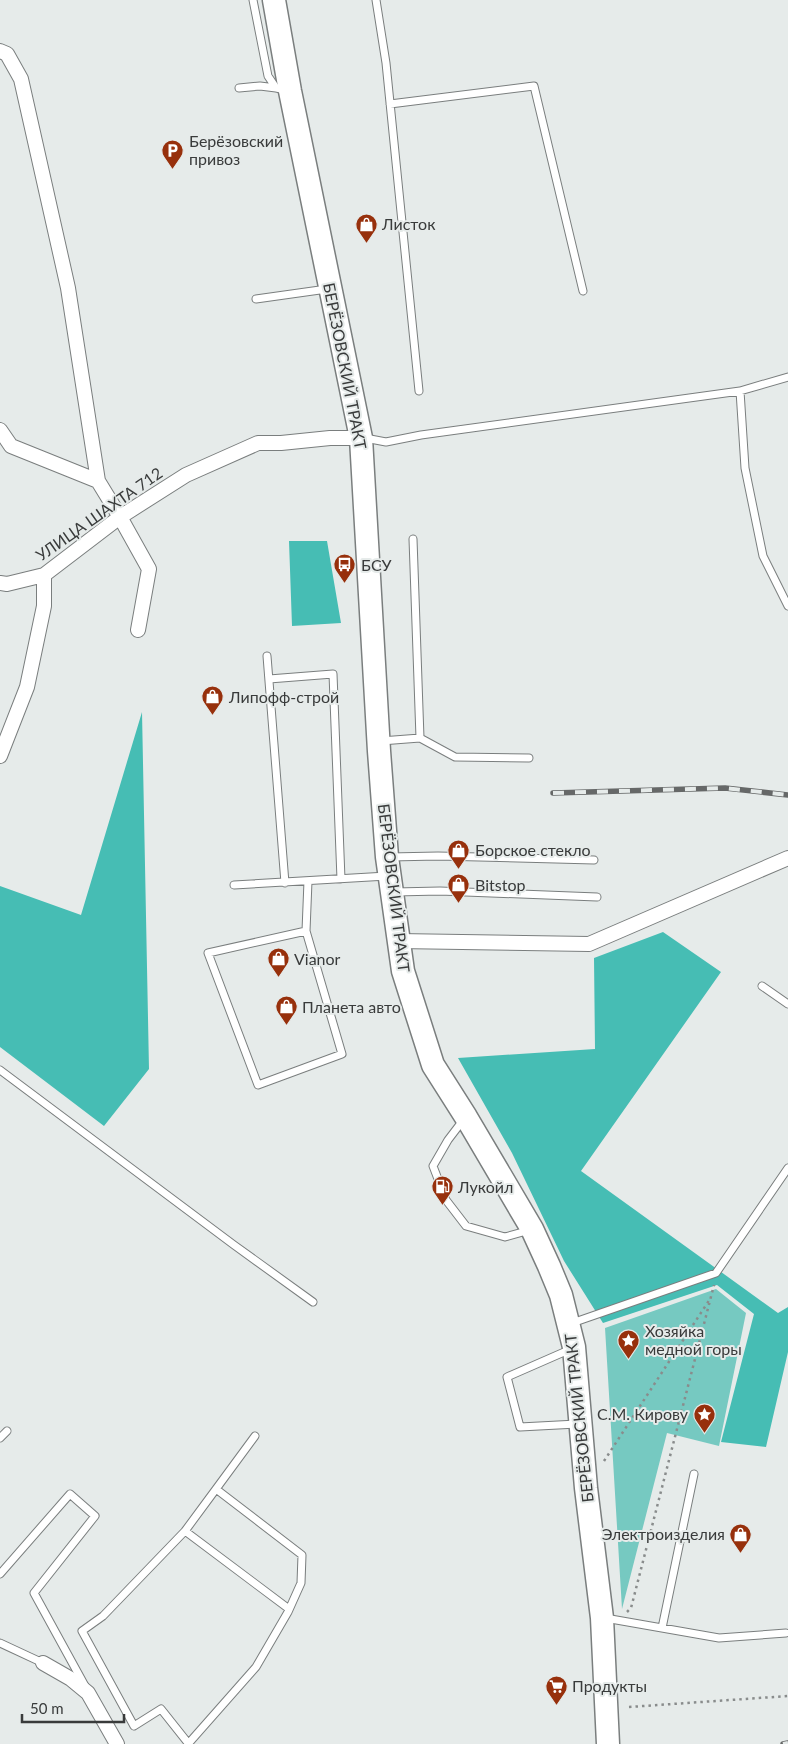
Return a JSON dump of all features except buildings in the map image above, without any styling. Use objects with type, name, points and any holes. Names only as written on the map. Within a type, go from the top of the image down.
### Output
[{"type":"main road","name":"БЕРЁЗОВСКИЙ ТРАКТ","points":[[274,0],[283,89],[330,289],[361,438],[378,741],[389,875],[403,971],[432,1064],[466,1117],[532,1229],[561,1295],[574,1347],[586,1488],[610,1619],[608,1744]]},
{"type":"street","points":[[2,55],[21,79],[68,288],[98,481],[149,569],[138,630]]},
{"type":"street","points":[[0,430],[11,446],[98,481]]},
{"type":"street","name":"УЛИЦА ШАХТА 712","points":[[0,583],[7,584],[44,575],[120,517],[186,475],[258,443],[281,443],[330,438],[361,438]]},
{"type":"street","points":[[0,756],[27,687],[44,606],[44,575]]},
{"type":"street","points":[[398,941],[589,944],[788,858]]},
{"type":"street","points":[[43,1663],[71,1679],[88,1693],[117,1744]]},
{"type":"lane","points":[[253,0],[268,76],[283,89]]},
{"type":"lane","points":[[376,0],[390,104],[419,391]]},
{"type":"lane","points":[[239,88],[260,86],[283,89]]},
{"type":"lane","points":[[390,104],[534,86],[583,291]]},
{"type":"lane","points":[[256,299],[330,289]]},
{"type":"lane","points":[[361,438],[386,442],[431,434],[740,391],[788,377]]},
{"type":"lane","points":[[740,391],[745,468],[763,556],[788,606]]},
{"type":"lane","points":[[413,539],[420,738]]},
{"type":"lane","points":[[268,656],[285,882]]},
{"type":"lane","points":[[269,679],[333,674],[341,879]]},
{"type":"lane","points":[[378,741],[420,738],[455,757],[529,758]]},
{"type":"lane","points":[[234,885],[389,875],[438,856],[594,860]]},
{"type":"lane","points":[[389,875],[440,891],[596,897]]},
{"type":"lane","points":[[306,931],[208,953],[258,1085],[342,1054],[306,931],[308,881]]},
{"type":"lane","points":[[762,986],[788,1004]]},
{"type":"lane","points":[[0,1070],[234,1245],[314,1302]]},
{"type":"lane","points":[[466,1117],[448,1140],[433,1166],[446,1200],[466,1226],[505,1237],[532,1229]]},
{"type":"lane","points":[[568,1324],[716,1273],[788,1168]]},
{"type":"lane","points":[[574,1347],[507,1376],[520,1427],[581,1424]]},
{"type":"lane","points":[[0,1438],[7,1431]]},
{"type":"lane","points":[[216,1489],[302,1555],[301,1583],[289,1609],[256,1667],[188,1744],[161,1709],[134,1726],[82,1631],[103,1616],[185,1531],[254,1436]]},
{"type":"lane","points":[[662,1628],[694,1474]]},
{"type":"lane","points":[[0,1574],[70,1494],[95,1516],[34,1593],[88,1693]]},
{"type":"lane","points":[[185,1531],[289,1609]]},
{"type":"lane","points":[[610,1619],[719,1638],[786,1633]]},
{"type":"lane","points":[[0,1643],[43,1663]]},
{"type":"path","points":[[610,1619],[631,1608],[712,1296],[716,1273]]},
{"type":"path","points":[[604,1461],[712,1296]]},
{"type":"path","points":[[629,1707],[788,1696]]},
{"type":"shaded area","points":[[289,541],[327,541],[341,623],[292,626]]},
{"type":"shaded area","points":[[142,712],[149,1069],[104,1126],[0,1047],[0,886],[81,915]]},
{"type":"shaded area","points":[[663,932],[721,972],[581,1171],[778,1313],[788,1307],[788,1352],[766,1447],[721,1442],[754,1314],[717,1285],[603,1323],[564,1261],[512,1153],[458,1058],[595,1049],[594,958]]},
{"type":"shaded area","points":[[716,1289],[746,1313],[719,1446],[667,1433],[622,1609],[605,1328]]},
{"type":"railway","points":[[553,793],[725,788],[788,795]]},
{"type":"railway","points":[[783,1744],[788,1743]]},
{"type":"place","name":"Берёзовский привоз","points":[[173,169]]},
{"type":"place","name":"Листок","points":[[366,243]]},
{"type":"place","name":"БСУ","points":[[345,584]]},
{"type":"place","name":"Липофф-строй","points":[[213,716]]},
{"type":"place","name":"Борское стекло","points":[[459,869]]},
{"type":"place","name":"Bitstop","points":[[459,904]]},
{"type":"place","name":"Vianor","points":[[278,978]]},
{"type":"place","name":"Планета авто","points":[[286,1026]]},
{"type":"place","name":"Лукойл","points":[[442,1206]]},
{"type":"place","name":"Хозяйка медной горы","points":[[629,1359]]},
{"type":"place","name":"С.М. Кирову","points":[[704,1433]]},
{"type":"place","name":"Электроизделия","points":[[741,1553]]},
{"type":"place","name":"Продукты","points":[[556,1705]]}]
